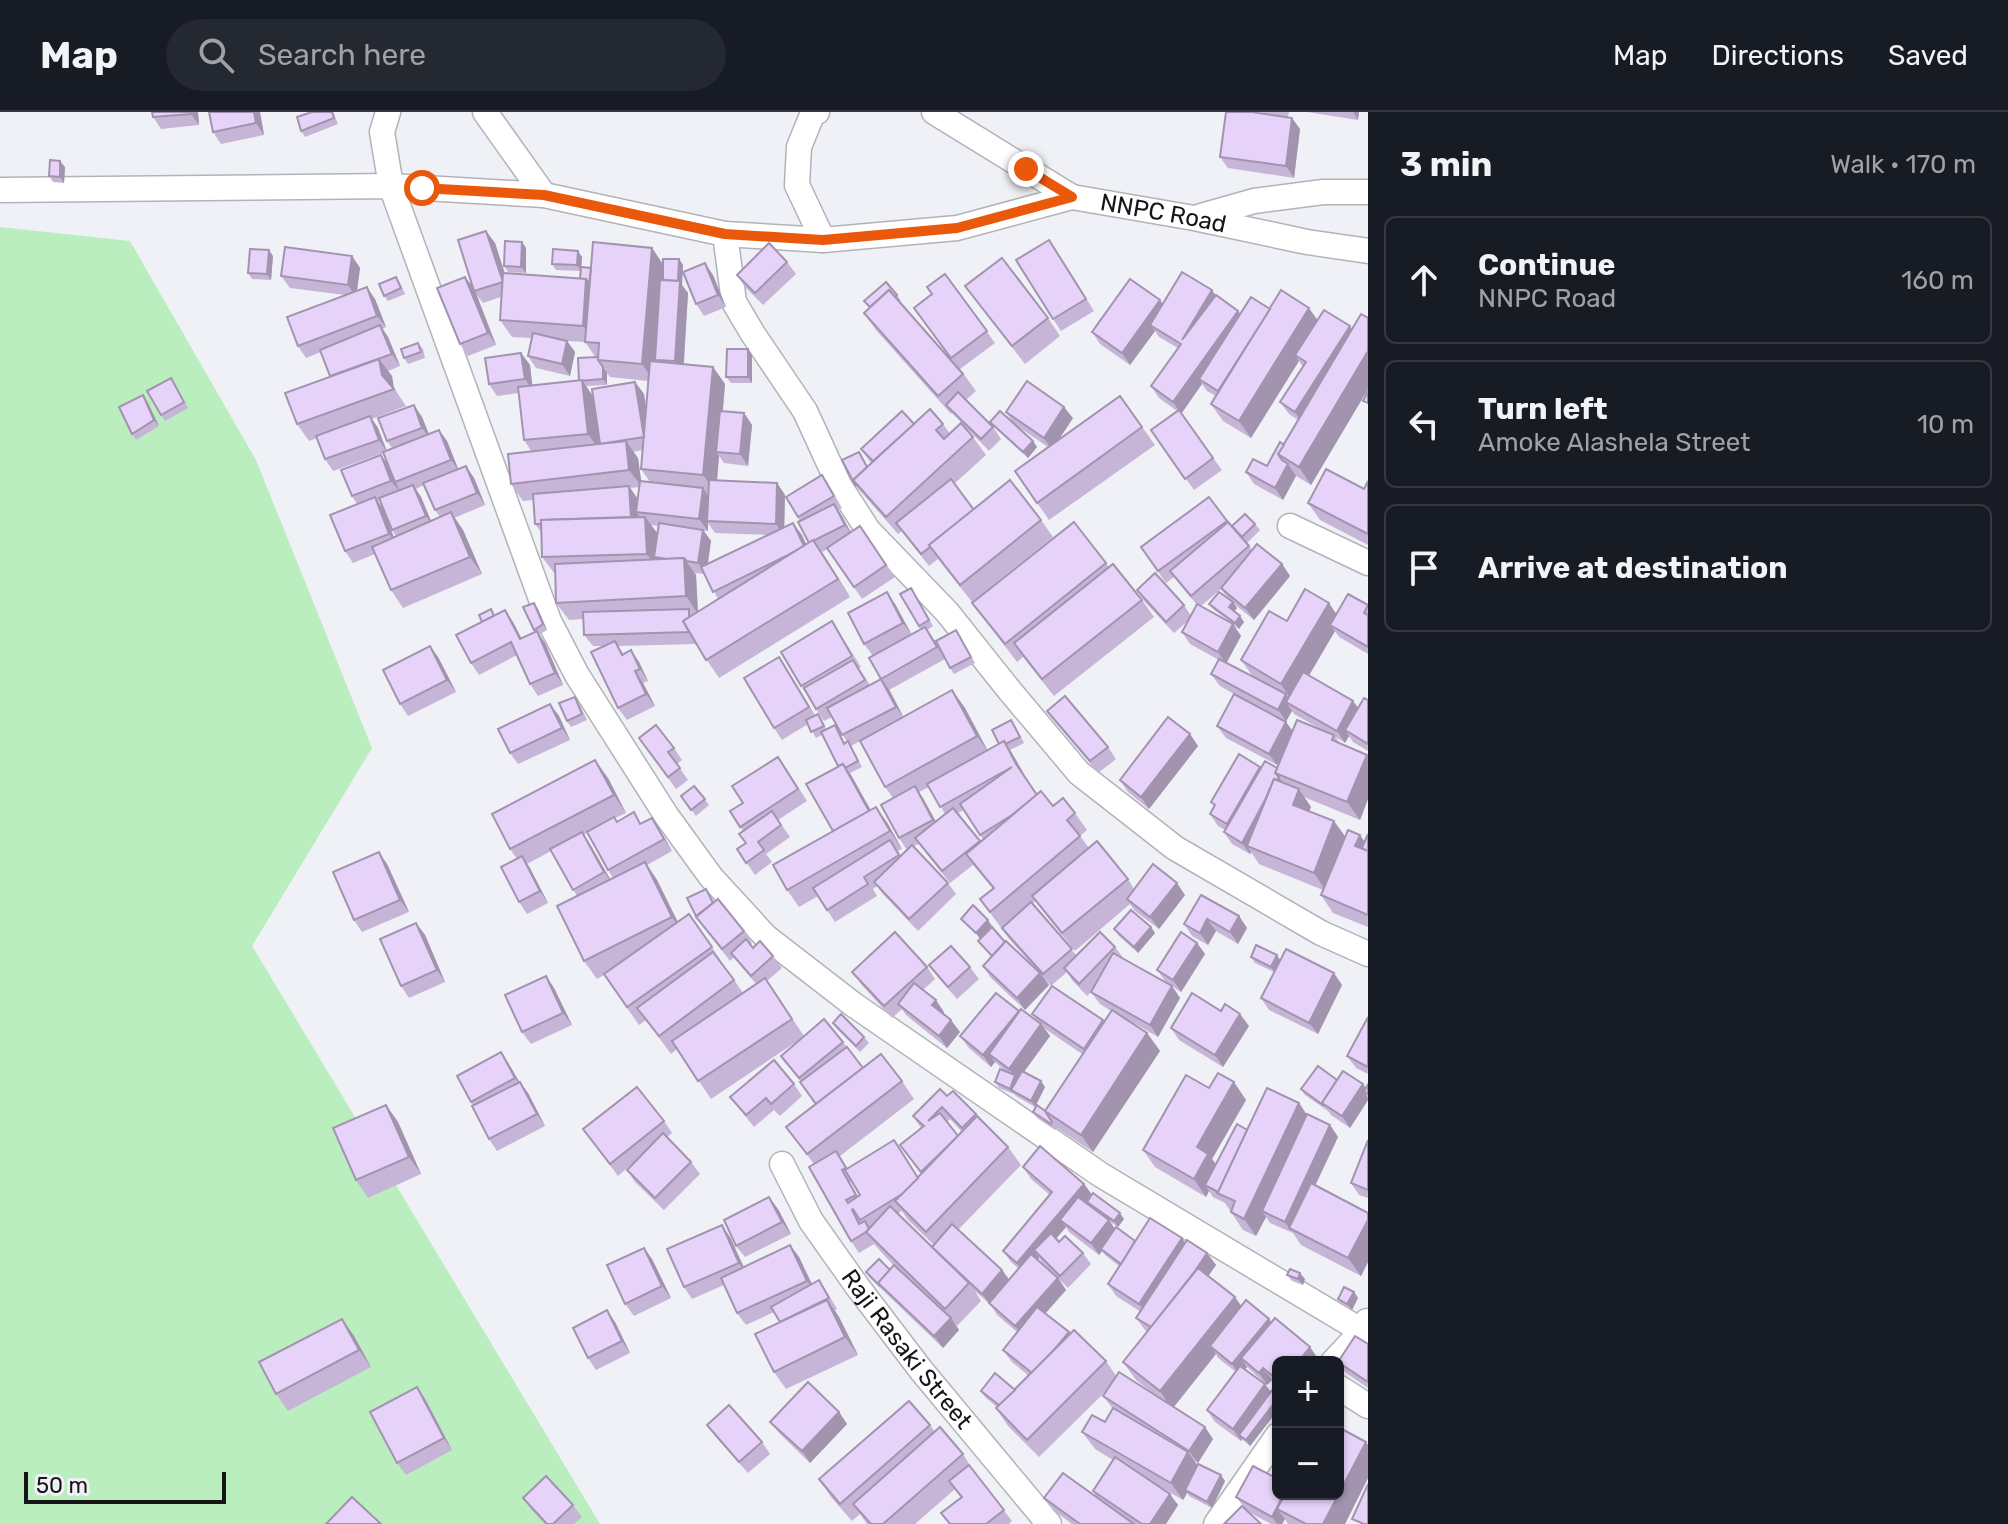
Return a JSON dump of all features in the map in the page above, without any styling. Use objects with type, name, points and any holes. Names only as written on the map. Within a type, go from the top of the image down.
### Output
[{"type":"street","points":[[388,112],[382,132],[391,186],[549,621],[577,675],[666,815],[711,877],[766,937],[854,1005],[1101,1175],[1365,1325],[1338,1356]]},
{"type":"street","points":[[485,112],[544,195]]},
{"type":"street","points":[[817,112],[812,115],[799,147],[797,185],[823,240]]},
{"type":"street","points":[[934,112],[1072,197]]},
{"type":"street","name":"NNPC Road","points":[[0,190],[391,186],[544,195],[725,234],[823,240],[957,228],[1072,197],[1368,251]]},
{"type":"street","points":[[1194,218],[1254,201],[1323,192],[1368,192]]},
{"type":"street","points":[[725,234],[734,302],[805,411],[839,485],[868,530],[947,612],[1079,773],[1175,848],[1321,933],[1368,954]]},
{"type":"street","points":[[1290,526],[1368,563]]},
{"type":"street","name":"Raji Rasaki Street","points":[[782,1164],[811,1221],[857,1286],[921,1370],[1049,1524]]},
{"type":"street","points":[[1344,1391],[1368,1406]]},
{"type":"street","points":[[1216,1524],[1272,1444]]},
{"type":"green space","points":[[0,227],[130,241],[256,460],[372,748],[252,946],[600,1524],[0,1524]]},
{"type":"building","points":[[152,112],[191,112],[191,114],[153,117]]},
{"type":"building","points":[[209,112],[254,112],[256,123],[213,132]]},
{"type":"building","points":[[312,112],[332,112],[334,118],[301,131],[297,117]]},
{"type":"building","points":[[1226,112],[1292,118],[1286,166],[1220,157]]},
{"type":"building","points":[[50,160],[60,161],[60,177],[49,176]]},
{"type":"building","points":[[486,231],[503,282],[474,291],[458,240]]},
{"type":"building","points":[[1049,240],[1086,299],[1053,319],[1016,260]]},
{"type":"building","points":[[505,241],[522,242],[521,267],[504,266]]},
{"type":"building","points":[[593,242],[652,248],[642,364],[598,360],[599,343],[585,342]]},
{"type":"building","points":[[769,243],[787,262],[755,293],[737,275]]},
{"type":"building","points":[[285,247],[352,256],[348,285],[281,276]]},
{"type":"building","points":[[250,249],[269,250],[267,274],[248,273]]},
{"type":"building","points":[[553,249],[578,251],[577,265],[552,264]]},
{"type":"building","points":[[1002,258],[1048,318],[1012,346],[965,286]]},
{"type":"building","points":[[663,259],[679,259],[678,281],[663,280]]},
{"type":"building","points":[[705,263],[718,295],[696,304],[683,272]]},
{"type":"building","points":[[581,267],[591,268],[589,284],[586,279],[580,279]]},
{"type":"building","points":[[1182,272],[1212,290],[1182,340],[1216,295],[1238,311],[1173,402],[1151,386],[1181,344],[1150,325]]},
{"type":"building","points":[[503,273],[586,279],[583,326],[500,320]]},
{"type":"building","points":[[945,274],[987,331],[951,358],[914,308],[932,294],[927,287]]},
{"type":"building","points":[[396,277],[401,288],[384,296],[379,284]]},
{"type":"building","points":[[465,277],[488,333],[460,344],[437,288]]},
{"type":"building","points":[[1130,279],[1160,300],[1122,353],[1092,332]]},
{"type":"building","points":[[660,280],[680,281],[675,361],[655,360]]},
{"type":"building","points":[[886,282],[897,295],[895,297],[889,290],[870,307],[864,301]]},
{"type":"building","points":[[367,287],[377,316],[298,346],[287,317]]},
{"type":"building","points":[[889,290],[963,374],[938,396],[864,313]]},
{"type":"building","points":[[1281,290],[1309,308],[1239,421],[1211,404]]},
{"type":"building","points":[[1251,297],[1270,309],[1218,391],[1199,379]]},
{"type":"building","points":[[1324,310],[1350,326],[1295,412],[1280,402],[1306,362],[1295,355]]},
{"type":"building","points":[[1361,314],[1368,318],[1368,351],[1299,467],[1278,454]]},
{"type":"building","points":[[380,325],[392,354],[330,376],[320,350]]},
{"type":"building","points":[[533,333],[567,341],[562,364],[528,356]]},
{"type":"building","points":[[418,343],[421,352],[404,358],[401,349]]},
{"type":"building","points":[[727,349],[748,349],[748,377],[726,377]]},
{"type":"building","points":[[521,353],[525,379],[489,384],[485,358]]},
{"type":"building","points":[[598,357],[603,367],[603,379],[579,381],[578,358]]},
{"type":"building","points":[[379,359],[382,375],[394,389],[297,424],[285,393]]},
{"type":"building","points":[[650,361],[713,367],[703,475],[641,469]]},
{"type":"building","points":[[171,378],[184,402],[161,415],[147,391]]},
{"type":"building","points":[[582,380],[588,434],[524,440],[518,387]]},
{"type":"building","points":[[1027,381],[1064,407],[1044,438],[1006,412]]},
{"type":"building","points":[[635,382],[644,437],[600,444],[592,389]]},
{"type":"building","points":[[958,392],[993,427],[981,439],[946,405]]},
{"type":"building","points":[[143,395],[154,420],[132,434],[119,407]]},
{"type":"building","points":[[1120,396],[1142,427],[1037,503],[1015,471]]},
{"type":"building","points":[[414,405],[422,428],[387,441],[378,418]]},
{"type":"building","points":[[930,409],[943,424],[936,430],[944,439],[961,423],[973,437],[886,517],[853,480]]},
{"type":"building","points":[[1179,410],[1213,458],[1185,479],[1151,430]]},
{"type":"building","points":[[720,411],[744,413],[740,454],[716,452]]},
{"type":"building","points":[[902,411],[914,424],[873,461],[861,449]]},
{"type":"building","points":[[1000,411],[1033,441],[1023,452],[990,422]]},
{"type":"building","points":[[370,416],[379,440],[325,459],[316,436]]},
{"type":"building","points":[[439,430],[451,460],[395,482],[383,452]]},
{"type":"building","points":[[626,441],[629,470],[511,484],[508,454]]},
{"type":"building","points":[[1280,442],[1284,445],[1278,454],[1288,464],[1275,488],[1246,472],[1253,459],[1267,466]]},
{"type":"building","points":[[859,452],[867,467],[853,480],[855,485],[842,460]]},
{"type":"building","points":[[381,455],[391,481],[352,496],[341,470]]},
{"type":"building","points":[[466,466],[477,493],[435,510],[423,483]]},
{"type":"building","points":[[1326,469],[1364,489],[1368,481],[1368,534],[1308,503]]},
{"type":"building","points":[[822,475],[834,496],[798,517],[786,497]]},
{"type":"building","points":[[951,479],[974,510],[921,554],[896,523]]},
{"type":"building","points":[[709,480],[777,483],[776,524],[707,521]]},
{"type":"building","points":[[1010,480],[1041,520],[960,585],[929,545]]},
{"type":"building","points":[[640,481],[703,488],[699,519],[636,512]]},
{"type":"building","points":[[413,485],[426,516],[392,530],[379,498]]},
{"type":"building","points":[[629,486],[631,517],[541,520],[541,524],[535,524],[533,494]]},
{"type":"building","points":[[375,497],[389,534],[345,551],[330,515]]},
{"type":"building","points":[[1209,497],[1227,521],[1158,571],[1141,547]]},
{"type":"building","points":[[834,504],[845,525],[809,543],[798,522]]},
{"type":"building","points":[[451,512],[470,557],[391,590],[372,547]]},
{"type":"building","points":[[1245,514],[1255,524],[1242,537],[1232,526]]},
{"type":"building","points":[[645,517],[647,554],[542,557],[541,520]]},
{"type":"building","points":[[1074,522],[1106,563],[1005,644],[972,603]]},
{"type":"building","points":[[1228,522],[1249,546],[1191,596],[1170,571]]},
{"type":"building","points":[[659,523],[703,530],[698,563],[684,558],[654,557]]},
{"type":"building","points":[[793,523],[804,546],[713,592],[701,567]]},
{"type":"building","points":[[860,526],[886,565],[854,587],[827,548]]},
{"type":"building","points":[[813,540],[838,579],[706,660],[683,621]]},
{"type":"building","points":[[1257,544],[1282,564],[1245,608],[1221,588]]},
{"type":"building","points":[[684,558],[686,596],[556,603],[555,564]]},
{"type":"building","points":[[1113,564],[1142,600],[1042,679],[1014,643]]},
{"type":"building","points":[[1155,573],[1184,605],[1166,622],[1137,590]]},
{"type":"building","points":[[911,588],[929,620],[919,626],[900,594]]},
{"type":"building","points":[[1305,589],[1329,603],[1281,684],[1241,660],[1269,611],[1287,621]]},
{"type":"building","points":[[887,592],[903,623],[864,644],[848,613]]},
{"type":"building","points":[[1219,592],[1233,602],[1229,607],[1240,616],[1235,623],[1209,604]]},
{"type":"building","points":[[1348,594],[1368,605],[1364,613],[1368,615],[1368,647],[1330,625]]},
{"type":"building","points":[[534,603],[543,624],[534,630],[523,607]]},
{"type":"building","points":[[1197,604],[1233,624],[1218,652],[1182,632]]},
{"type":"building","points":[[491,609],[494,616],[482,622],[479,615]]},
{"type":"building","points":[[689,609],[689,617],[683,621],[689,632],[584,635],[583,612]]},
{"type":"building","points":[[505,610],[520,639],[537,631],[555,673],[530,684],[511,642],[471,663],[456,635]]},
{"type":"building","points":[[832,621],[852,656],[801,686],[781,652]]},
{"type":"building","points":[[925,627],[937,647],[881,679],[869,658]]},
{"type":"building","points":[[956,630],[971,657],[950,668],[936,641]]},
{"type":"building","points":[[615,641],[622,655],[631,650],[640,669],[635,671],[646,694],[618,708],[591,652]]},
{"type":"building","points":[[430,646],[447,680],[400,704],[383,670]]},
{"type":"building","points":[[779,657],[809,707],[774,728],[744,678]]},
{"type":"building","points":[[1219,659],[1286,694],[1278,710],[1211,674]]},
{"type":"building","points":[[853,660],[865,680],[816,709],[804,688]]},
{"type":"building","points":[[1303,672],[1353,701],[1337,731],[1286,702]]},
{"type":"building","points":[[881,679],[896,707],[842,735],[827,708]]},
{"type":"building","points":[[952,690],[977,736],[885,787],[860,741]]},
{"type":"building","points":[[1234,694],[1286,722],[1269,754],[1217,726]]},
{"type":"building","points":[[1065,696],[1108,747],[1090,761],[1047,711]]},
{"type":"building","points":[[575,697],[582,714],[567,721],[559,703]]},
{"type":"building","points":[[1364,698],[1368,700],[1368,744],[1345,730]]},
{"type":"building","points":[[550,704],[562,728],[510,753],[498,729]]},
{"type":"building","points":[[818,714],[824,726],[811,732],[806,720]]},
{"type":"building","points":[[1168,717],[1190,734],[1141,797],[1120,780]]},
{"type":"building","points":[[1011,720],[1020,737],[999,744],[992,730]]},
{"type":"building","points":[[1297,720],[1334,735],[1332,740],[1367,755],[1347,802],[1275,773]]},
{"type":"building","points":[[656,725],[674,748],[668,752],[680,768],[668,777],[639,738]]},
{"type":"building","points":[[835,725],[844,744],[848,741],[858,761],[845,768],[843,764],[838,766],[821,732]]},
{"type":"building","points":[[1004,741],[1037,795],[980,835],[960,804],[1012,767],[940,807],[927,784]]},
{"type":"building","points":[[1239,754],[1260,767],[1227,824],[1210,814],[1215,805],[1211,802]]},
{"type":"building","points":[[778,757],[798,789],[740,827],[730,811],[743,803],[732,786]]},
{"type":"building","points":[[595,760],[614,795],[510,849],[492,814]]},
{"type":"building","points":[[1265,761],[1277,768],[1275,773],[1279,777],[1274,779],[1242,843],[1224,832]]},
{"type":"building","points":[[843,764],[869,811],[833,831],[806,784]]},
{"type":"building","points":[[1274,779],[1299,789],[1293,805],[1334,821],[1314,873],[1247,846]]},
{"type":"building","points":[[694,786],[705,799],[691,810],[681,796]]},
{"type":"building","points":[[915,786],[933,820],[899,838],[881,805]]},
{"type":"building","points":[[1041,791],[1053,806],[1063,798],[1075,813],[1067,820],[1080,836],[990,912],[980,899],[994,888],[966,854]]},
{"type":"building","points":[[876,807],[890,831],[787,890],[773,865]]},
{"type":"building","points":[[953,808],[980,841],[942,871],[915,838]]},
{"type":"building","points":[[772,811],[781,825],[758,842],[764,850],[746,863],[737,849],[746,843],[739,834]]},
{"type":"building","points":[[634,812],[640,824],[652,818],[664,839],[608,870],[587,832],[614,817],[617,822]]},
{"type":"building","points":[[1348,830],[1360,835],[1355,846],[1368,851],[1368,915],[1321,895]]},
{"type":"building","points":[[582,832],[604,872],[573,890],[550,849]]},
{"type":"building","points":[[1368,834],[1368,851],[1362,848]]},
{"type":"building","points":[[890,840],[899,855],[864,877],[868,884],[827,910],[813,888]]},
{"type":"building","points":[[1097,841],[1128,879],[1062,933],[1032,896]]},
{"type":"building","points":[[912,845],[948,883],[909,919],[874,882]]},
{"type":"building","points":[[379,852],[400,900],[354,920],[333,872]]},
{"type":"building","points":[[522,856],[540,891],[519,902],[501,867]]},
{"type":"building","points":[[645,862],[672,917],[584,961],[557,906]]},
{"type":"building","points":[[1153,864],[1177,883],[1150,917],[1127,899]]},
{"type":"building","points":[[706,889],[713,903],[696,916],[687,898]]},
{"type":"building","points":[[1201,895],[1239,916],[1230,932],[1207,919],[1200,933],[1184,924]]},
{"type":"building","points":[[718,899],[744,931],[722,949],[696,917]]},
{"type":"building","points":[[1031,902],[1072,949],[1043,974],[1002,928]]},
{"type":"building","points":[[973,905],[988,920],[976,933],[961,919]]},
{"type":"building","points":[[1131,910],[1151,927],[1134,947],[1114,929]]},
{"type":"building","points":[[689,914],[712,947],[627,1007],[604,974]]},
{"type":"building","points":[[416,923],[437,970],[401,986],[380,939]]},
{"type":"building","points":[[992,927],[1005,942],[992,956],[978,941]]},
{"type":"building","points":[[895,932],[927,967],[884,1006],[852,972]]},
{"type":"building","points":[[1100,932],[1115,947],[1079,984],[1064,968]]},
{"type":"building","points":[[1181,932],[1197,943],[1173,980],[1157,970]]},
{"type":"building","points":[[746,939],[753,948],[760,941],[773,956],[751,976],[731,953]]},
{"type":"building","points":[[1006,941],[1040,973],[1017,998],[983,966]]},
{"type":"building","points":[[1256,945],[1277,955],[1271,967],[1251,957]]},
{"type":"building","points":[[951,946],[970,967],[948,987],[929,965]]},
{"type":"building","points":[[1286,949],[1334,973],[1309,1023],[1261,998]]},
{"type":"building","points":[[713,952],[734,980],[659,1036],[637,1008]]},
{"type":"building","points":[[1113,953],[1172,986],[1150,1025],[1091,992]]},
{"type":"building","points":[[546,976],[563,1013],[522,1032],[505,995]]},
{"type":"building","points":[[765,978],[792,1019],[698,1081],[672,1041]]},
{"type":"building","points":[[914,983],[936,1000],[932,1005],[951,1020],[939,1036],[898,1004]]},
{"type":"building","points":[[1052,986],[1103,1020],[1084,1049],[1032,1014]]},
{"type":"building","points":[[996,993],[1019,1011],[983,1055],[960,1036]]},
{"type":"building","points":[[1192,993],[1221,1011],[1225,1004],[1240,1014],[1215,1055],[1171,1028]]},
{"type":"building","points":[[1021,1009],[1041,1024],[1009,1069],[989,1054]]},
{"type":"building","points":[[1112,1010],[1147,1033],[1081,1135],[1045,1111]]},
{"type":"building","points":[[841,1014],[864,1037],[856,1046],[833,1023]]},
{"type":"building","points":[[1368,1017],[1368,1067],[1347,1056]]},
{"type":"building","points":[[824,1019],[843,1042],[799,1078],[781,1056]]},
{"type":"building","points":[[847,1047],[863,1068],[816,1104],[800,1082]]},
{"type":"building","points":[[501,1052],[515,1078],[471,1102],[457,1076]]},
{"type":"building","points":[[881,1054],[902,1081],[807,1154],[786,1127]]},
{"type":"building","points":[[774,1060],[794,1084],[771,1104],[766,1098],[746,1115],[730,1097]]},
{"type":"building","points":[[1318,1066],[1337,1080],[1323,1105],[1301,1089]]},
{"type":"building","points":[[1000,1069],[1015,1075],[1010,1089],[995,1082]]},
{"type":"building","points":[[1022,1071],[1041,1081],[1031,1101],[1011,1090]]},
{"type":"building","points":[[1343,1071],[1363,1084],[1342,1116],[1322,1103]]},
{"type":"building","points":[[1218,1073],[1234,1082],[1197,1147],[1208,1154],[1194,1179],[1143,1150],[1186,1075],[1209,1088]]},
{"type":"building","points":[[520,1082],[537,1114],[489,1139],[472,1106]]},
{"type":"building","points":[[637,1087],[664,1121],[610,1164],[583,1129]]},
{"type":"building","points":[[1267,1088],[1299,1103],[1244,1219],[1231,1212],[1235,1201],[1217,1193]]},
{"type":"building","points":[[940,1089],[947,1096],[953,1091],[976,1114],[962,1128],[942,1107],[928,1121],[940,1113],[958,1136],[921,1172],[900,1145],[924,1126],[913,1116]]},
{"type":"building","points":[[386,1105],[409,1157],[356,1180],[333,1128]]},
{"type":"building","points":[[1037,1105],[1045,1111],[1051,1124],[1033,1112]]},
{"type":"building","points":[[1307,1114],[1330,1125],[1285,1222],[1262,1211]]},
{"type":"building","points":[[977,1116],[1008,1147],[926,1232],[895,1201]]},
{"type":"building","points":[[1237,1124],[1247,1130],[1218,1192],[1205,1185]]},
{"type":"building","points":[[663,1133],[691,1162],[655,1198],[627,1170]]},
{"type":"building","points":[[894,1140],[918,1178],[902,1194],[860,1220],[853,1209],[859,1224],[865,1221],[869,1229],[851,1241],[809,1167],[836,1151],[846,1168],[842,1170],[856,1195],[846,1200],[848,1203],[860,1195],[845,1170]]},
{"type":"building","points":[[1368,1140],[1368,1190],[1351,1183]]},
{"type":"building","points":[[1040,1146],[1084,1184],[1017,1263],[1003,1251],[1052,1192],[1023,1167]]},
{"type":"building","points":[[1311,1183],[1368,1213],[1368,1220],[1348,1258],[1289,1228]]},
{"type":"building","points":[[1093,1193],[1120,1213],[1114,1221],[1087,1202]]},
{"type":"building","points":[[769,1197],[782,1222],[736,1246],[724,1220]]},
{"type":"building","points":[[1078,1197],[1109,1220],[1091,1243],[1060,1220]]},
{"type":"building","points":[[890,1206],[969,1283],[945,1309],[866,1232]]},
{"type":"building","points":[[1150,1218],[1182,1238],[1139,1304],[1108,1284]]},
{"type":"building","points":[[952,1224],[1002,1270],[982,1294],[932,1247]]},
{"type":"building","points":[[722,1225],[739,1263],[684,1287],[667,1249]]},
{"type":"building","points":[[1116,1227],[1135,1241],[1121,1264],[1101,1249]]},
{"type":"building","points":[[1051,1233],[1059,1242],[1065,1236],[1083,1253],[1060,1276],[1034,1250]]},
{"type":"building","points":[[1187,1240],[1207,1253],[1151,1327],[1136,1318]]},
{"type":"building","points":[[790,1245],[807,1281],[737,1313],[721,1278]]},
{"type":"building","points":[[644,1248],[662,1286],[625,1304],[607,1265]]},
{"type":"building","points":[[1031,1254],[1058,1278],[1015,1326],[989,1303]]},
{"type":"building","points":[[879,1259],[890,1270],[878,1283],[880,1286],[866,1272]]},
{"type":"building","points":[[894,1265],[951,1318],[934,1336],[878,1283]]},
{"type":"building","points":[[1198,1268],[1235,1297],[1160,1391],[1123,1362]]},
{"type":"building","points":[[1290,1269],[1300,1273],[1298,1279],[1287,1275]]},
{"type":"building","points":[[819,1280],[829,1298],[780,1322],[771,1307]]},
{"type":"building","points":[[1344,1287],[1354,1292],[1347,1304],[1338,1299]]},
{"type":"building","points":[[827,1300],[845,1337],[774,1372],[755,1334]]},
{"type":"building","points":[[1246,1300],[1269,1319],[1232,1364],[1210,1346]]},
{"type":"building","points":[[1037,1307],[1069,1332],[1032,1373],[1003,1350]]},
{"type":"building","points":[[607,1310],[622,1341],[588,1358],[573,1328]]},
{"type":"building","points":[[1275,1318],[1310,1347],[1303,1356],[1272,1356],[1272,1375],[1263,1368],[1259,1373],[1241,1358]]},
{"type":"building","points":[[342,1319],[359,1350],[276,1394],[259,1362]]},
{"type":"building","points":[[1074,1330],[1106,1361],[1027,1440],[996,1408]]},
{"type":"building","points":[[1355,1336],[1368,1344],[1368,1382],[1344,1366],[1342,1356]]},
{"type":"building","points":[[1240,1366],[1265,1384],[1233,1429],[1207,1410]]},
{"type":"building","points":[[1119,1372],[1205,1427],[1189,1451],[1103,1396]]},
{"type":"building","points":[[995,1373],[1015,1390],[999,1405],[981,1391]]},
{"type":"building","points":[[808,1382],[839,1412],[802,1451],[770,1422]]},
{"type":"building","points":[[417,1387],[444,1438],[397,1463],[370,1412]]},
{"type":"building","points":[[1272,1390],[1272,1406],[1246,1440],[1239,1435]]},
{"type":"building","points":[[909,1401],[930,1425],[840,1504],[819,1479]]},
{"type":"building","points":[[729,1405],[762,1442],[739,1462],[707,1425]]},
{"type":"building","points":[[1113,1408],[1188,1452],[1171,1483],[1082,1432],[1092,1415],[1105,1422]]},
{"type":"building","points":[[940,1427],[963,1454],[883,1524],[871,1524],[853,1504]]},
{"type":"building","points":[[1344,1430],[1366,1442],[1344,1484]]},
{"type":"building","points":[[1115,1457],[1170,1494],[1150,1524],[1142,1524],[1093,1491]]},
{"type":"building","points":[[1198,1464],[1221,1475],[1207,1502],[1185,1490]]},
{"type":"building","points":[[969,1465],[1004,1510],[986,1524],[950,1524],[941,1513],[962,1497],[949,1481]]},
{"type":"building","points":[[1253,1466],[1272,1476],[1272,1500],[1281,1500],[1272,1517],[1236,1497]]},
{"type":"building","points":[[1063,1473],[1134,1524],[1080,1524],[1044,1498]]},
{"type":"building","points":[[546,1476],[573,1505],[553,1524],[547,1524],[523,1498]]},
{"type":"building","points":[[1368,1484],[1368,1524],[1364,1524],[1352,1519]]},
{"type":"building","points":[[352,1497],[381,1524],[326,1524]]},
{"type":"building","points":[[1282,1500],[1336,1500],[1323,1524],[1306,1524],[1277,1509]]},
{"type":"building","points":[[1242,1506],[1261,1524],[1224,1524]]},
{"type":"route","points":[[422,188],[544,195],[725,234],[823,240],[957,228],[1072,197],[1026,169]]}]
